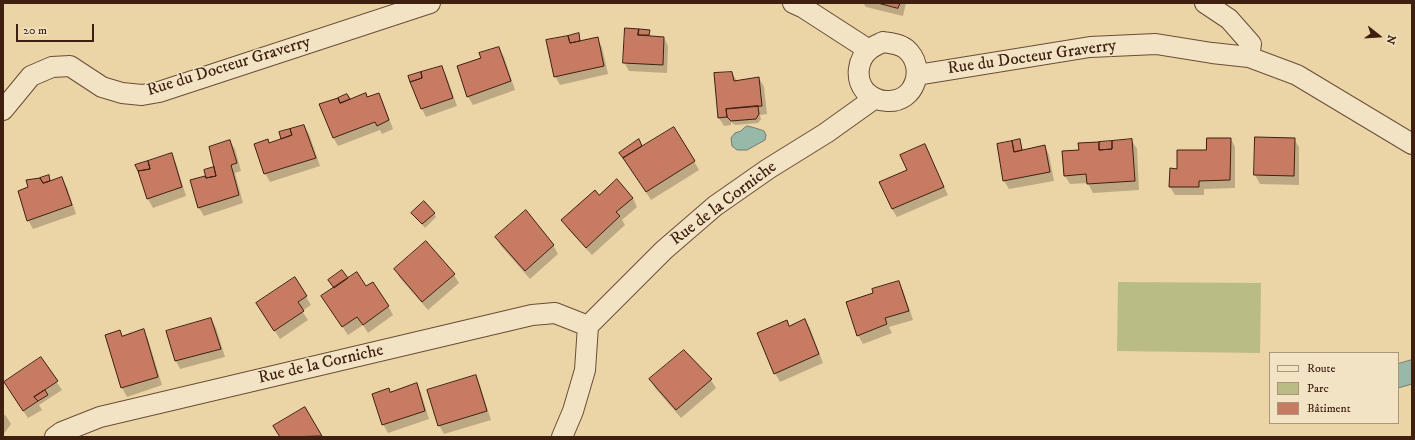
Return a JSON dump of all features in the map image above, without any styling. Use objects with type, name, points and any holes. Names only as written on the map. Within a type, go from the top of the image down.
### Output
[{"type":"street","name":"Rue du Docteur Graverry","points":[[3,110],[31,76],[52,67],[70,66],[102,87],[122,93],[142,94],[159,92],[430,3]]},
{"type":"street","points":[[794,3],[869,50]]},
{"type":"street","points":[[1206,3],[1229,19],[1251,44],[1249,57]]},
{"type":"street","points":[[883,42],[895,44],[906,49],[916,64],[917,75],[916,81],[906,97],[891,102],[881,101],[867,92],[863,87],[859,75],[863,57],[869,50],[883,42]]},
{"type":"street","name":"Rue du Docteur Graverry","points":[[917,75],[1090,47],[1156,44],[1249,57],[1297,75],[1412,144]]},
{"type":"street","name":"Rue de la Corniche","points":[[55,437],[62,432],[100,418],[532,315],[555,313],[588,326],[664,250],[715,206],[768,169],[826,133],[875,98]]},
{"type":"street","points":[[562,437],[573,411],[585,370],[588,326]]},
{"type":"green space","points":[[1118,282],[1261,283],[1260,353],[1117,351]]},
{"type":"shaded area","points":[[747,126],[764,131],[766,135],[765,140],[747,150],[737,150],[732,146],[731,138],[735,133],[741,131]]},
{"type":"shaded area","points":[[1412,360],[1412,384],[1399,388],[1399,364]]},
{"type":"building","points":[[878,3],[900,3],[898,8]]},
{"type":"building","points":[[625,28],[639,29],[638,35],[664,37],[663,65],[623,63]]},
{"type":"building","points":[[639,29],[650,30],[649,35],[638,35]]},
{"type":"building","points":[[579,33],[580,41],[570,43],[568,36]]},
{"type":"building","points":[[568,36],[570,43],[598,37],[604,66],[554,77],[546,40]]},
{"type":"building","points":[[499,47],[511,81],[467,97],[457,66],[481,58],[479,53]]},
{"type":"building","points":[[442,66],[453,98],[421,109],[410,82],[422,78],[421,72]]},
{"type":"building","points":[[421,72],[422,78],[410,82],[408,76]]},
{"type":"building","points":[[732,72],[734,81],[759,77],[762,106],[726,109],[727,117],[718,118],[714,73]]},
{"type":"building","points":[[366,93],[367,97],[379,93],[389,120],[377,126],[375,122],[333,138],[319,104],[338,98],[340,103]]},
{"type":"building","points":[[347,94],[350,99],[340,103],[338,98]]},
{"type":"building","points":[[758,106],[759,114],[756,119],[731,121],[727,117],[726,109]]},
{"type":"building","points":[[304,125],[316,158],[264,174],[254,144],[268,139],[269,143],[292,135],[290,129]]},
{"type":"building","points":[[674,127],[695,161],[646,192],[623,158]]},
{"type":"building","points":[[290,129],[292,135],[281,139],[279,132]]},
{"type":"building","points":[[1255,137],[1295,138],[1294,176],[1254,175]]},
{"type":"building","points":[[1207,138],[1231,138],[1230,180],[1199,181],[1199,187],[1169,187],[1170,168],[1177,169],[1177,150],[1206,150]]},
{"type":"building","points":[[639,139],[642,146],[623,158],[619,153]]},
{"type":"building","points":[[1020,139],[1022,150],[1014,152],[1012,141]]},
{"type":"building","points":[[1132,139],[1135,181],[1087,184],[1086,174],[1064,176],[1062,151],[1079,150],[1078,143],[1099,142],[1099,150],[1112,149],[1112,141]]},
{"type":"building","points":[[230,140],[237,163],[231,165],[239,195],[198,208],[190,180],[205,176],[206,178],[216,176],[209,147]]},
{"type":"building","points":[[1012,141],[1014,152],[1045,145],[1050,172],[1003,181],[997,144]]},
{"type":"building","points":[[1112,141],[1112,149],[1099,150],[1099,142]]},
{"type":"building","points":[[925,144],[944,187],[892,209],[879,182],[907,170],[900,155]]},
{"type":"building","points":[[172,153],[182,187],[147,199],[138,171],[150,169],[148,161]]},
{"type":"building","points":[[148,161],[150,169],[138,171],[135,165]]},
{"type":"building","points":[[214,167],[216,176],[206,178],[204,170]]},
{"type":"building","points":[[49,175],[50,181],[43,183],[40,178]]},
{"type":"building","points":[[62,177],[72,205],[27,221],[18,191],[28,187],[26,180],[40,178],[43,183]]},
{"type":"building","points":[[617,179],[633,198],[616,212],[620,216],[586,248],[561,220],[595,190],[599,195]]},
{"type":"building","points":[[424,201],[435,213],[422,224],[411,213]]},
{"type":"building","points":[[526,210],[554,245],[525,271],[495,237]]},
{"type":"building","points":[[426,241],[455,274],[422,302],[394,269]]},
{"type":"building","points":[[342,270],[348,278],[334,288],[328,280]]},
{"type":"building","points":[[357,272],[366,286],[373,282],[389,306],[363,325],[357,317],[342,327],[321,296]]},
{"type":"building","points":[[295,277],[307,296],[298,302],[304,311],[274,331],[256,303]]},
{"type":"building","points":[[899,281],[909,311],[885,318],[887,324],[857,336],[846,302],[873,293],[872,289]]},
{"type":"building","points":[[211,318],[221,349],[175,361],[166,331]]},
{"type":"building","points":[[805,319],[819,354],[774,374],[757,333],[787,320],[789,326]]},
{"type":"building","points":[[144,329],[158,377],[121,388],[105,335],[120,330],[122,336]]},
{"type":"building","points":[[684,350],[712,379],[676,410],[649,379]]},
{"type":"building","points":[[41,357],[58,381],[34,397],[38,401],[23,411],[4,382]]},
{"type":"building","points":[[476,375],[487,411],[438,426],[427,390]]},
{"type":"building","points":[[417,383],[425,411],[382,425],[372,394],[389,388],[390,392]]},
{"type":"building","points":[[45,390],[48,395],[38,401],[34,397]]},
{"type":"building","points":[[305,407],[322,436],[280,437],[273,426]]}]
